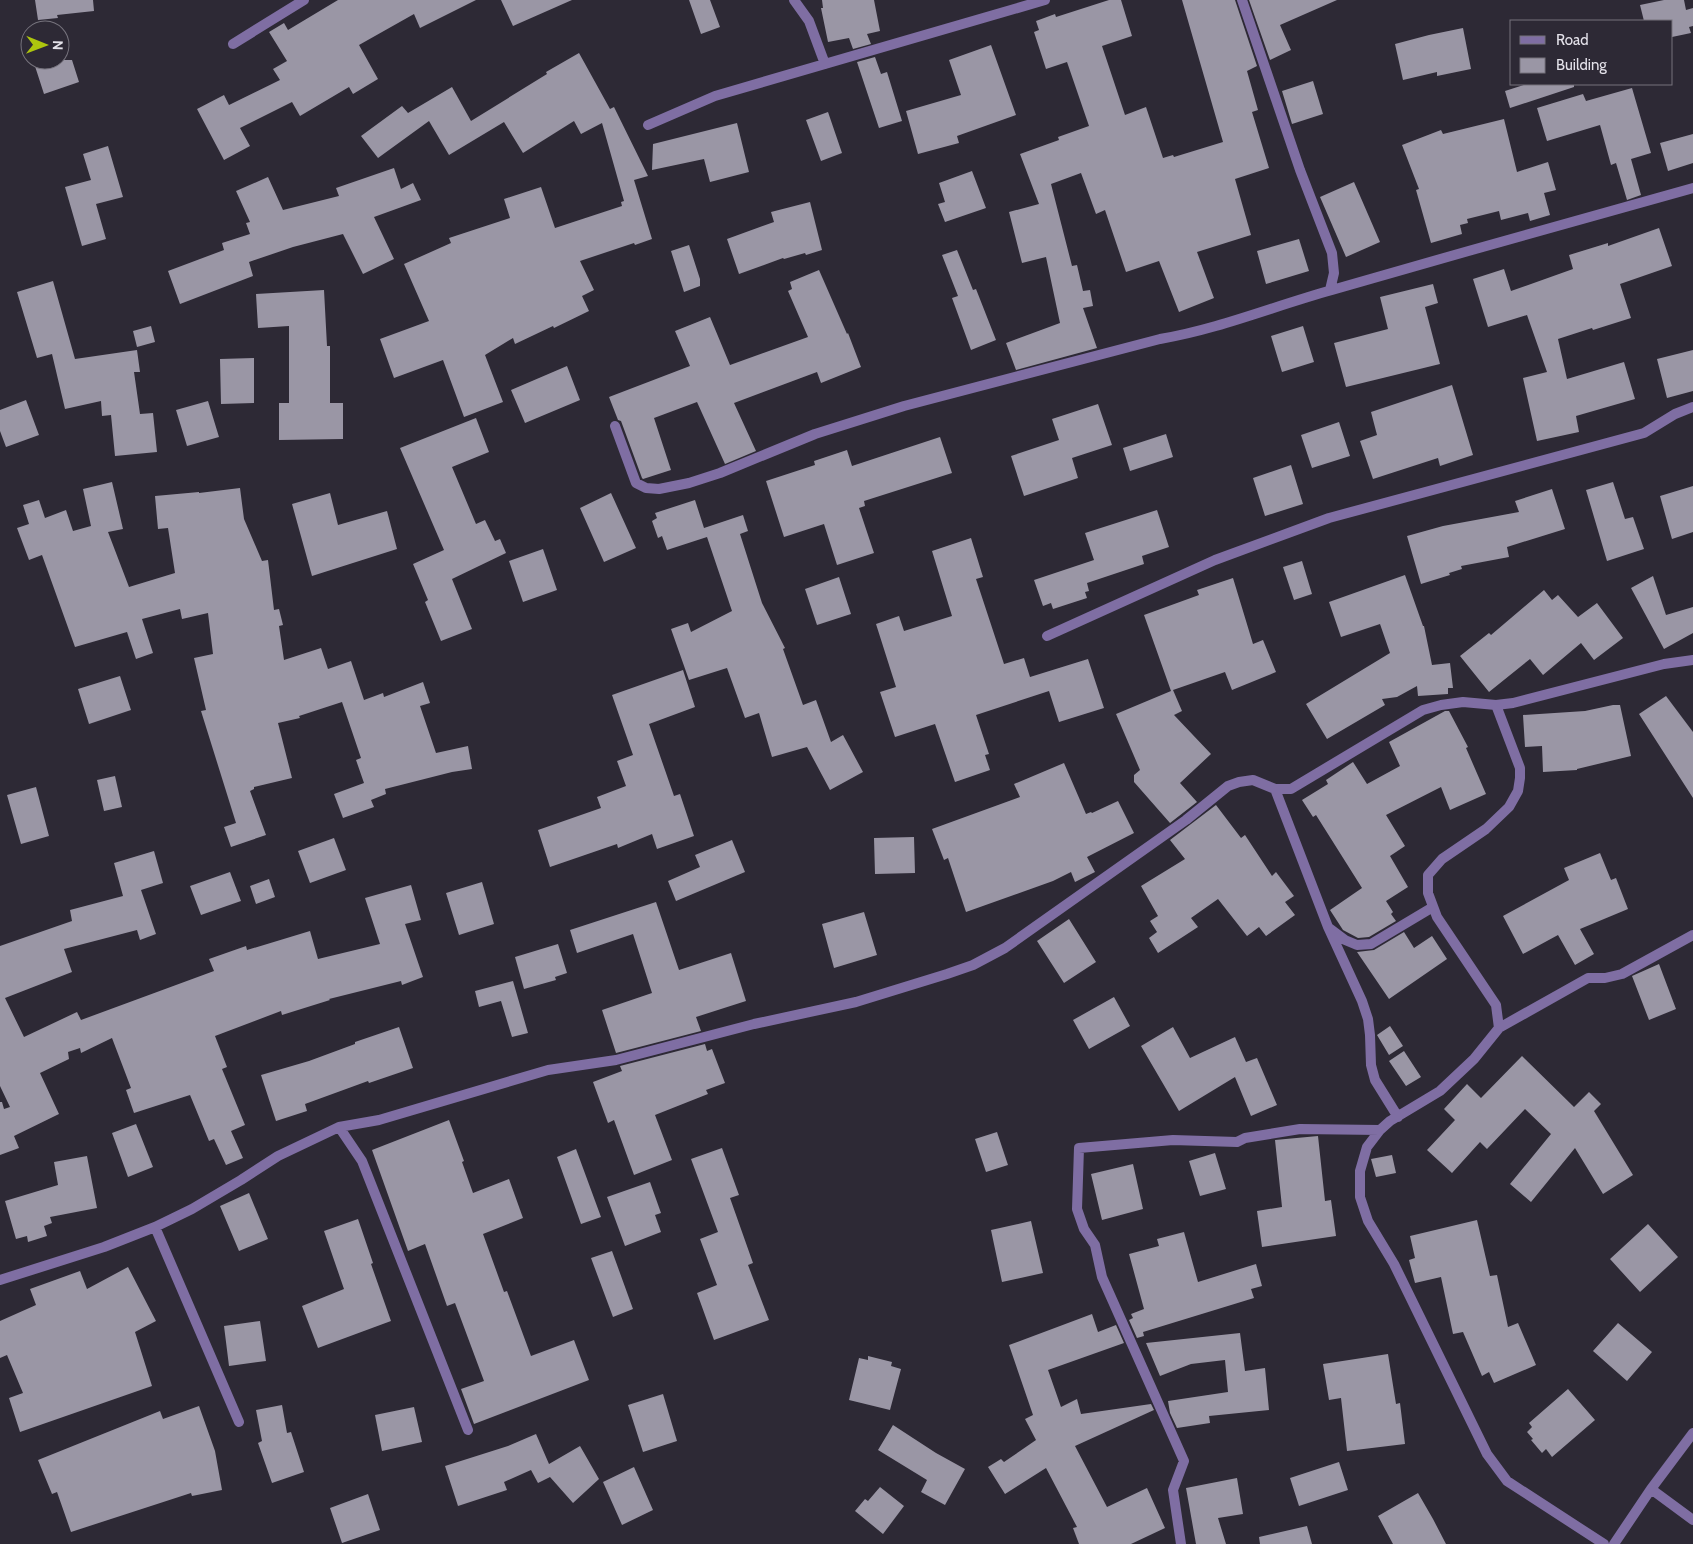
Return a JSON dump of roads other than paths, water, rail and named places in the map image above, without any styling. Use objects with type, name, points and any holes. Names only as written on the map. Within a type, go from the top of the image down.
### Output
[{"type":"street","points":[[233,44],[304,0]]},
{"type":"street","points":[[794,0],[809,21],[825,64]]},
{"type":"street","points":[[648,125],[715,96],[1029,2],[1045,0]]},
{"type":"street","points":[[1242,0],[1300,170],[1332,253],[1334,274],[1330,290]]},
{"type":"street","points":[[615,426],[636,483],[646,488],[659,489],[689,483],[720,473],[815,434],[904,406],[1232,322],[1330,290],[1693,188]]},
{"type":"street","points":[[1047,636],[1215,560],[1329,518],[1644,433],[1675,414],[1693,407]]},
{"type":"street","points":[[0,1280],[104,1247],[155,1227],[192,1209],[278,1156],[339,1127],[379,1120],[548,1070],[616,1060],[754,1024],[856,1002],[973,965],[1005,948],[1186,820],[1228,786],[1253,780],[1275,788],[1291,789],[1423,710],[1463,702],[1496,705],[1513,703],[1664,664],[1693,660]]},
{"type":"street","points":[[1496,705],[1520,768],[1518,791],[1509,807],[1486,829],[1442,859],[1428,875],[1428,893],[1437,917],[1496,1005],[1499,1028]]},
{"type":"street","points":[[1275,788],[1328,927],[1362,1001],[1368,1019],[1371,1065],[1375,1080],[1398,1117]]},
{"type":"street","points":[[1328,927],[1345,940],[1356,945],[1371,944],[1433,908]]},
{"type":"street","points":[[1604,1544],[1507,1481],[1486,1454],[1394,1264],[1368,1221],[1360,1197],[1360,1171],[1367,1147],[1380,1130],[1440,1091],[1474,1059],[1499,1028],[1588,978],[1605,978],[1622,974],[1693,935]]},
{"type":"street","points":[[339,1127],[362,1161],[468,1430]]},
{"type":"street","points":[[1181,1544],[1173,1490],[1184,1461],[1102,1277],[1095,1245],[1084,1229],[1077,1209],[1079,1148],[1173,1140],[1237,1142],[1245,1138],[1300,1129],[1380,1130]]},
{"type":"street","points":[[155,1227],[239,1422]]},
{"type":"street","points":[[1614,1544],[1651,1489],[1693,1433]]},
{"type":"street","points":[[1651,1489],[1693,1520]]}]
